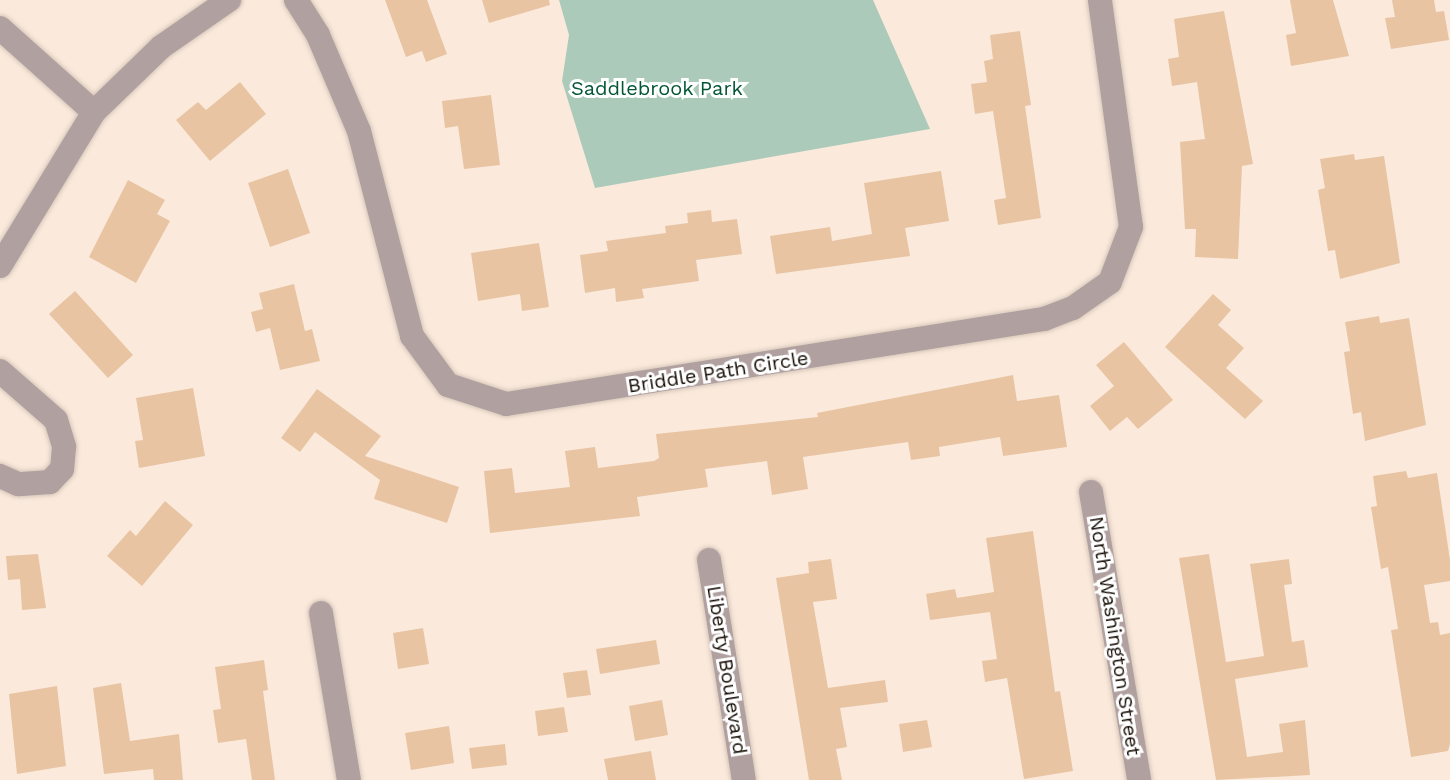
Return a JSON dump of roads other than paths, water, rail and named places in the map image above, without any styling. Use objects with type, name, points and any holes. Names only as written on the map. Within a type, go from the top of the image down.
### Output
[{"type":"street","points":[[0,266],[94,112],[161,47],[229,0]]},
{"type":"street","name":"Briddle Path Circle","points":[[296,0],[318,35],[359,131],[398,266],[412,336],[448,385],[506,404],[1044,319],[1073,308],[1110,282],[1131,227],[1100,0]]},
{"type":"street","points":[[0,28],[94,112]]},
{"type":"street","points":[[0,371],[56,420],[64,447],[62,469],[50,482],[18,484],[0,476]]},
{"type":"street","name":"North Washington Street","points":[[1091,492],[1139,780]]},
{"type":"street","name":"Liberty Boulevard","points":[[709,560],[744,780]]},
{"type":"street","points":[[321,613],[349,780]]},
{"type":"park label","name":"Saddlebrook Park","points":[[657,88]]}]
